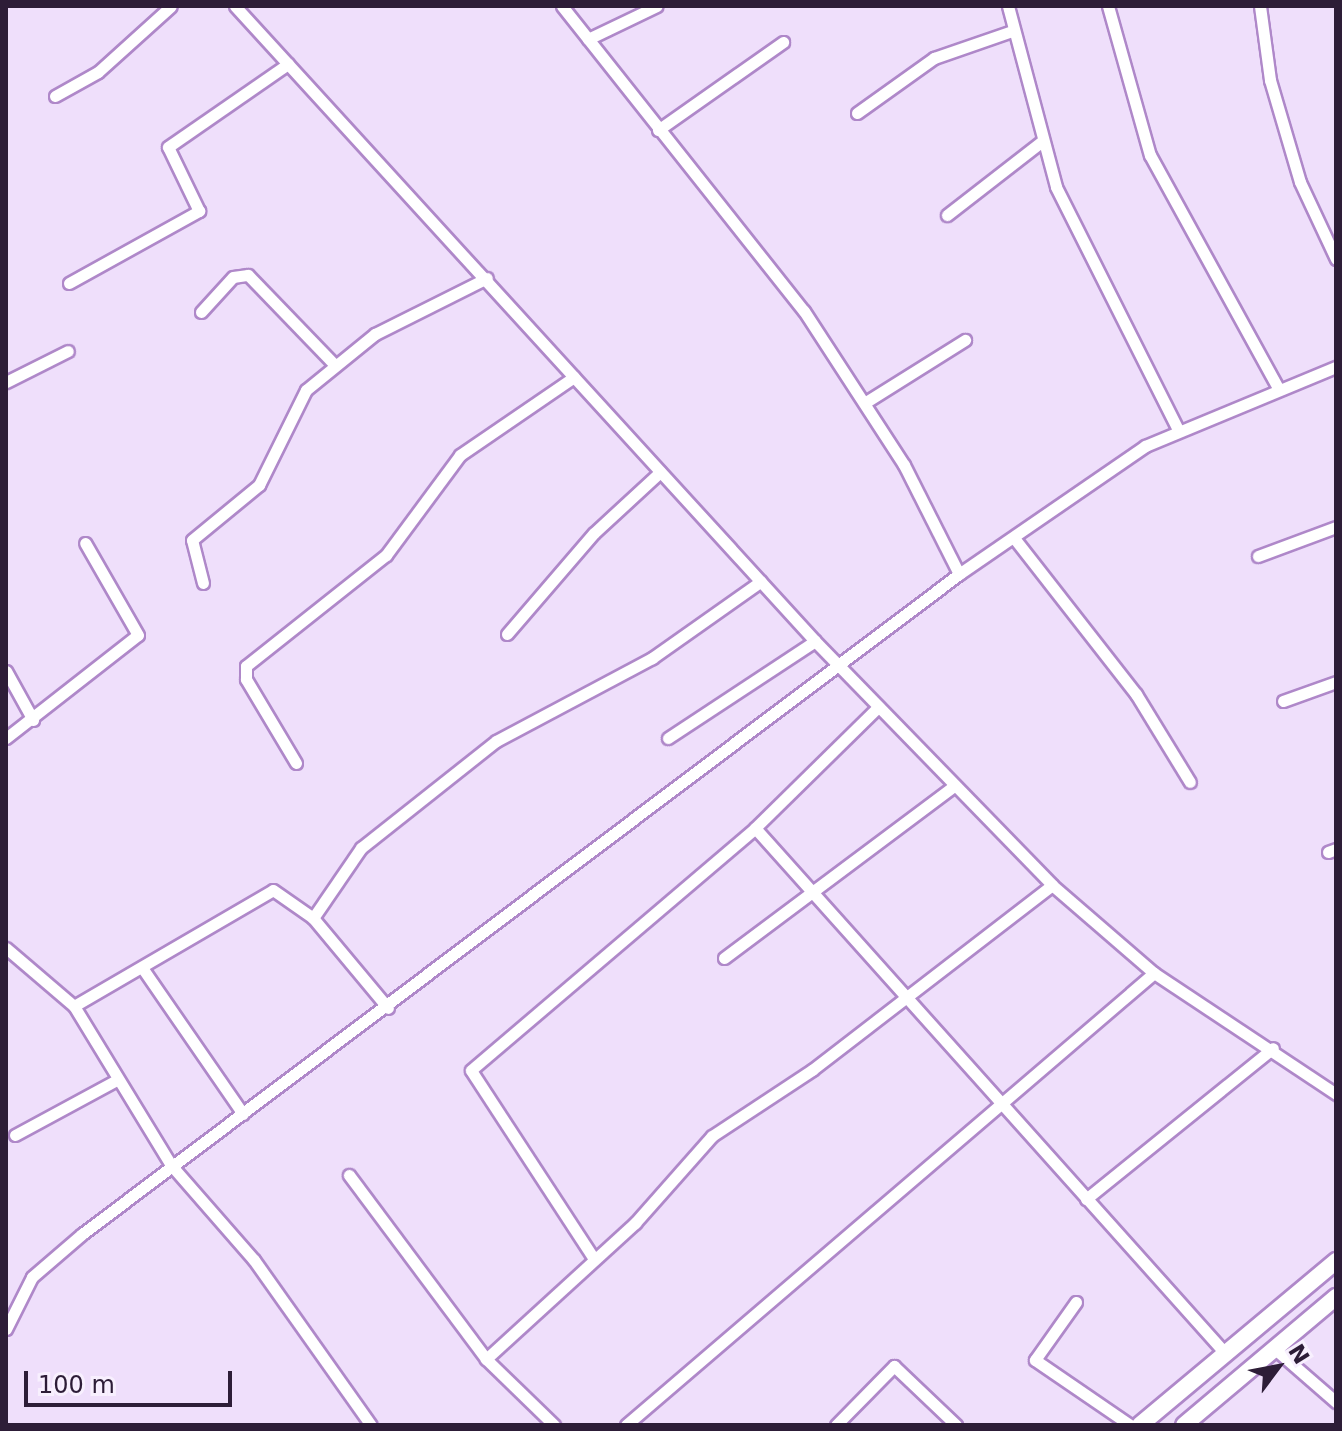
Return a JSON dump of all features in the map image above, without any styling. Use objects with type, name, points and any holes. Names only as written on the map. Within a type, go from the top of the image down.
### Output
[{"type":"main road","points":[[1140,1425],[1336,1261]]},
{"type":"main road","points":[[1184,1425],[1336,1297]]},
{"type":"street","points":[[55,96],[98,72],[171,6]]},
{"type":"street","points":[[235,6],[487,278],[815,641],[1052,885],[1154,973],[1273,1048],[1336,1094]]},
{"type":"street","points":[[562,6],[804,311],[866,402],[959,574]]},
{"type":"street","points":[[588,39],[657,6]]},
{"type":"street","points":[[1008,6],[1041,142],[1087,258],[1178,430]]},
{"type":"street","points":[[1108,6],[1150,155],[1277,386]]},
{"type":"street","points":[[1260,6],[1270,80],[1300,182],[1336,259]]},
{"type":"street","points":[[857,113],[934,58],[1012,31]]},
{"type":"street","points":[[658,130],[783,42]]},
{"type":"street","points":[[69,283],[199,211],[168,147],[288,64]]},
{"type":"street","points":[[947,215],[1041,142]]},
{"type":"street","points":[[201,312],[243,273],[333,363]]},
{"type":"street","points":[[203,583],[192,540],[259,485],[289,416],[333,363],[487,278]]},
{"type":"street","points":[[866,402],[965,340]]},
{"type":"street","points":[[6,382],[68,351]]},
{"type":"street","points":[[6,1329],[32,1277],[171,1165],[388,1008],[959,574],[1178,430],[1277,386],[1336,367]]},
{"type":"street","points":[[296,763],[244,668],[386,555],[460,455],[574,377]]},
{"type":"street","points":[[507,634],[594,533],[660,472]]},
{"type":"street","points":[[1258,556],[1336,527]]},
{"type":"street","points":[[1014,538],[1136,694],[1190,782]]},
{"type":"street","points":[[6,738],[33,720],[138,635],[85,543]]},
{"type":"street","points":[[313,918],[361,848],[496,741],[652,658],[761,581]]},
{"type":"street","points":[[668,738],[815,641]]},
{"type":"street","points":[[6,671],[33,720]]},
{"type":"street","points":[[1283,701],[1336,682]]},
{"type":"street","points":[[594,1259],[471,1070],[755,828],[878,707]]},
{"type":"street","points":[[724,958],[812,897],[954,786]]},
{"type":"street","points":[[755,828],[903,1001],[1225,1353]]},
{"type":"street","points":[[486,1359],[594,1259],[712,1136],[903,1001],[1052,885]]},
{"type":"street","points":[[74,1006],[143,969],[273,890],[313,918],[388,1008]]},
{"type":"street","points":[[6,948],[74,1006],[115,1081],[171,1165],[254,1260],[371,1425]]},
{"type":"street","points":[[143,969],[243,1114]]},
{"type":"street","points":[[626,1425],[995,1103],[1154,973]]},
{"type":"street","points":[[1086,1199],[1273,1048]]},
{"type":"street","points":[[15,1135],[115,1081]]},
{"type":"street","points":[[349,1175],[486,1359],[554,1425]]},
{"type":"street","points":[[1076,1302],[1035,1360],[1130,1425]]},
{"type":"street","points":[[1275,1349],[1336,1402]]},
{"type":"street","points":[[836,1425],[894,1366],[956,1425]]}]
